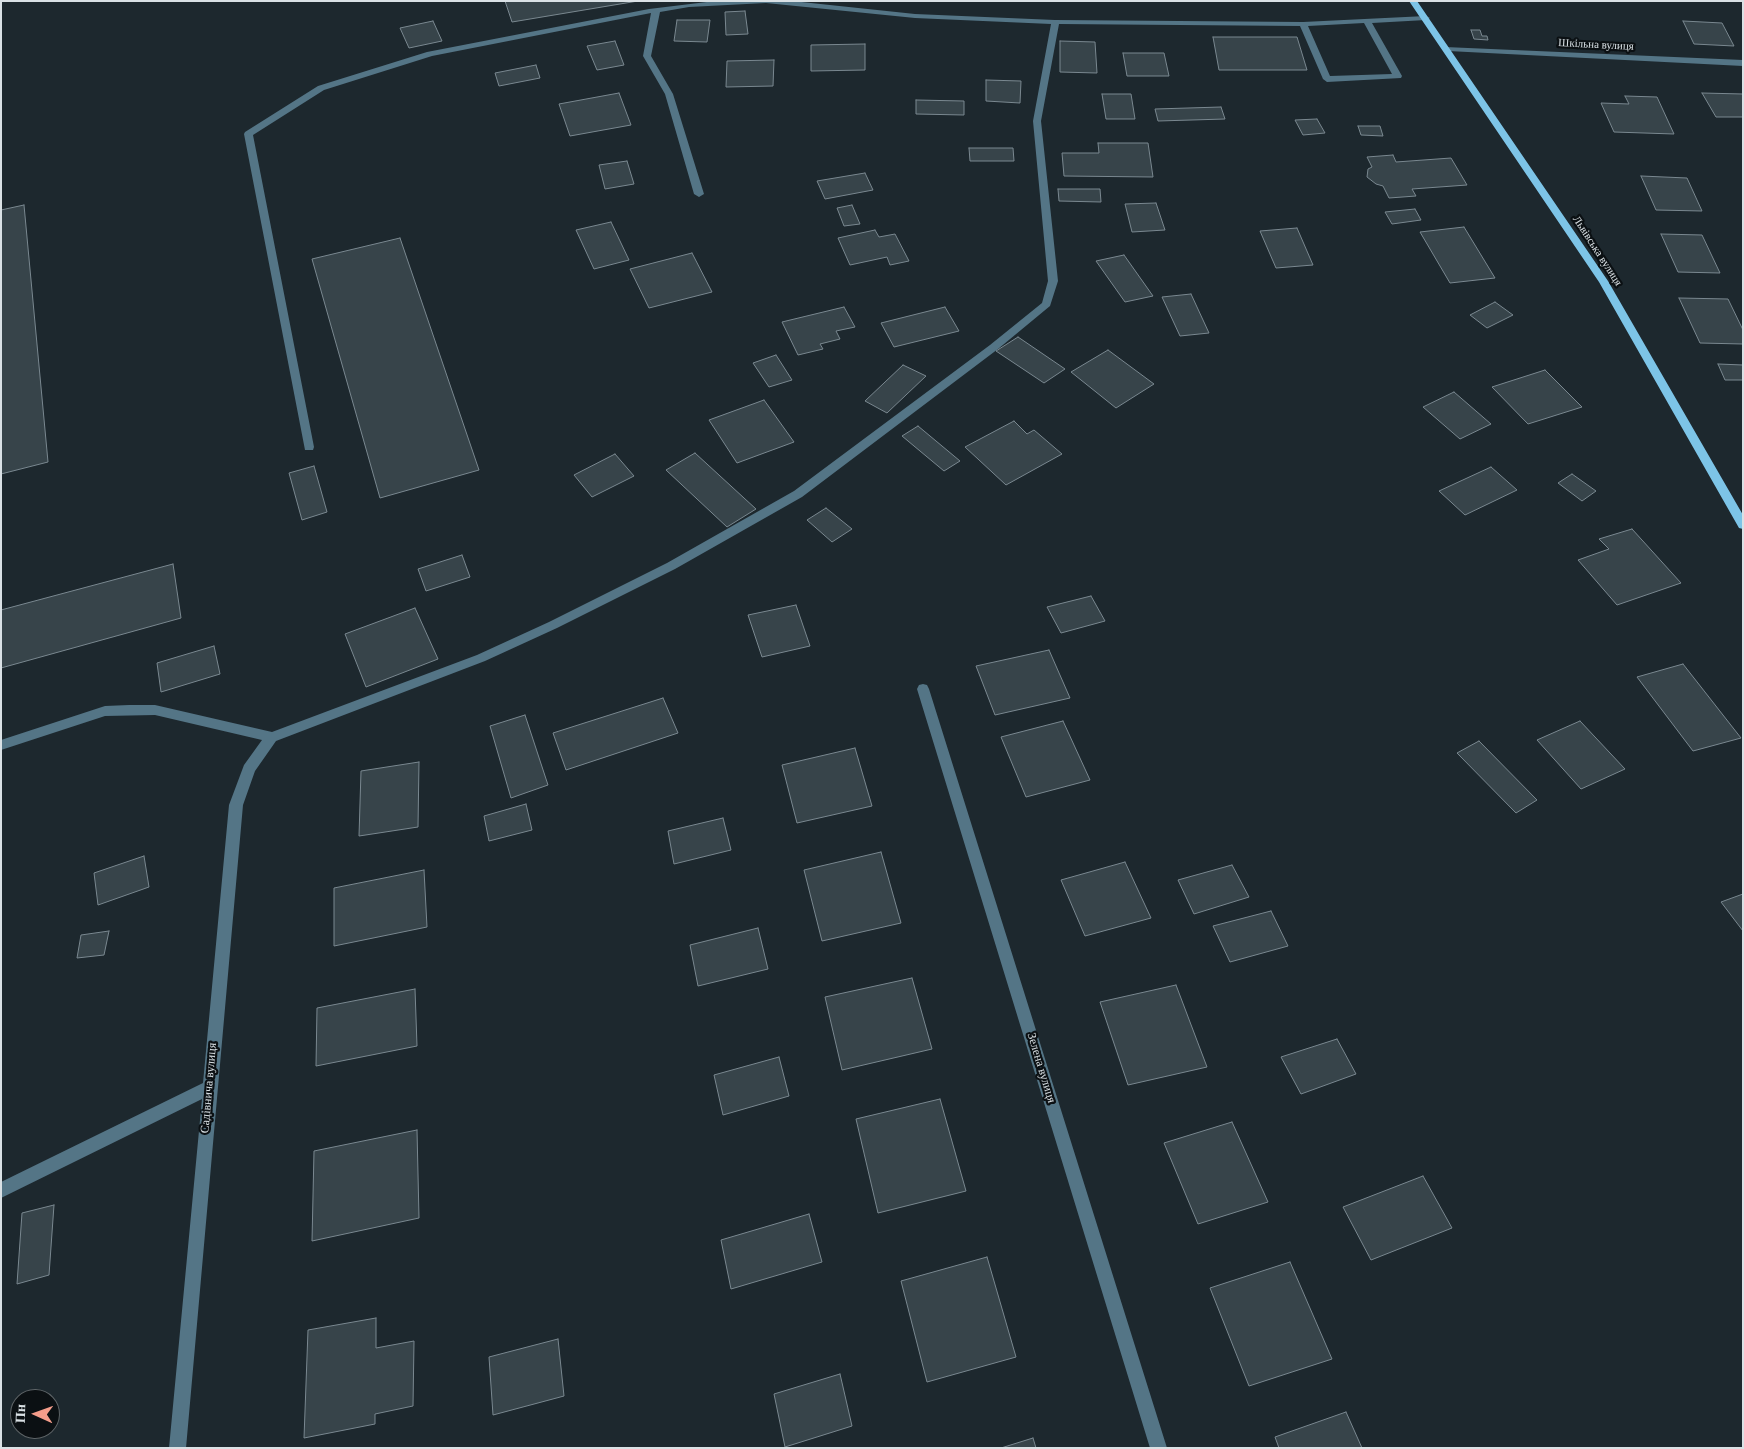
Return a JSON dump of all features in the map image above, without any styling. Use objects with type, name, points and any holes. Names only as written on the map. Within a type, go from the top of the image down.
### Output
[{"type":"main road","name":"Львівська вулиця","points":[[1413,1],[1448,49],[1603,281],[1743,525]]},
{"type":"street","points":[[309,448],[248,134],[321,88],[430,54],[689,5],[766,1],[915,16],[1055,22],[1303,24],[1426,18]]},
{"type":"street","points":[[656,10],[648,56],[669,94],[699,194]]},
{"type":"street","points":[[1,745],[105,711],[129,710],[155,710],[222,728],[272,737],[481,658],[553,625],[671,566],[798,494],[994,347],[1047,304],[1053,281],[1037,121],[1055,22]]},
{"type":"street","points":[[1303,24],[1327,79],[1398,76],[1368,22]]},
{"type":"street","name":"Шкільна вулиця","points":[[1448,49],[1743,62]]},
{"type":"street","name":"Зелена вулиця","points":[[923,689],[1159,1448]]},
{"type":"street","name":"Садівнича вулиця","points":[[177,1448],[236,805],[249,769],[272,737]]},
{"type":"street","points":[[1,1190],[209,1088]]},
{"type":"building","points":[[505,1],[638,1],[512,22]]},
{"type":"building","points":[[745,11],[748,34],[726,35],[725,12]]},
{"type":"building","points":[[677,20],[710,20],[707,42],[674,41]]},
{"type":"building","points":[[433,21],[442,41],[409,48],[400,28]]},
{"type":"building","points":[[1683,21],[1722,23],[1734,46],[1694,44]]},
{"type":"building","points":[[1471,30],[1480,30],[1482,36],[1487,36],[1488,40],[1474,39]]},
{"type":"building","points":[[1213,37],[1297,37],[1307,70],[1219,70]]},
{"type":"building","points":[[615,41],[624,65],[597,70],[587,46]]},
{"type":"building","points":[[1060,41],[1095,42],[1097,73],[1060,72]]},
{"type":"building","points":[[865,44],[865,70],[811,71],[811,45]]},
{"type":"building","points":[[1123,53],[1164,53],[1169,76],[1127,76]]},
{"type":"building","points":[[774,60],[773,86],[726,87],[727,61]]},
{"type":"building","points":[[536,65],[540,78],[499,86],[495,73]]},
{"type":"building","points":[[986,80],[1021,81],[1020,103],[986,101]]},
{"type":"building","points":[[619,93],[631,125],[570,136],[559,104]]},
{"type":"building","points":[[1702,93],[1743,94],[1743,117],[1716,117]]},
{"type":"building","points":[[1102,94],[1131,94],[1135,119],[1106,119]]},
{"type":"building","points":[[1625,96],[1657,97],[1674,134],[1614,132],[1601,103],[1629,104]]},
{"type":"building","points":[[916,100],[964,101],[964,115],[916,114]]},
{"type":"building","points":[[1221,107],[1225,119],[1158,121],[1155,109]]},
{"type":"building","points":[[1317,119],[1325,133],[1303,135],[1295,120]]},
{"type":"building","points":[[1358,126],[1380,126],[1383,136],[1361,135]]},
{"type":"building","points":[[1098,143],[1148,143],[1153,177],[1064,176],[1062,153],[1099,153]]},
{"type":"building","points":[[969,148],[1013,148],[1014,161],[970,161]]},
{"type":"building","points":[[1393,155],[1396,162],[1451,158],[1467,185],[1412,189],[1416,196],[1389,198],[1383,186],[1376,184],[1367,177],[1368,169],[1372,167],[1367,157]]},
{"type":"building","points":[[627,161],[634,184],[605,189],[599,165]]},
{"type":"building","points":[[865,173],[873,190],[825,199],[817,181]]},
{"type":"building","points":[[1641,176],[1687,178],[1702,211],[1656,210]]},
{"type":"building","points":[[1058,189],[1100,189],[1101,202],[1059,201]]},
{"type":"building","points":[[1156,203],[1165,230],[1132,232],[1125,204]]},
{"type":"building","points":[[24,205],[48,462],[1,474],[1,210]]},
{"type":"building","points":[[852,205],[860,224],[844,226],[837,208]]},
{"type":"building","points":[[1415,209],[1421,220],[1392,224],[1385,212]]},
{"type":"building","points":[[611,222],[629,260],[594,269],[576,230]]},
{"type":"building","points":[[1464,227],[1495,278],[1450,283],[1420,232]]},
{"type":"building","points":[[1297,228],[1313,265],[1276,268],[1260,231]]},
{"type":"building","points":[[875,230],[879,237],[895,234],[909,261],[890,265],[887,257],[850,265],[838,238]]},
{"type":"building","points":[[1661,234],[1702,235],[1720,273],[1678,272]]},
{"type":"building","points":[[400,238],[479,470],[380,498],[312,259]]},
{"type":"building","points":[[692,253],[712,292],[649,308],[630,269]]},
{"type":"building","points":[[1124,255],[1153,296],[1125,302],[1096,261]]},
{"type":"building","points":[[1191,294],[1209,333],[1180,336],[1162,297]]},
{"type":"building","points":[[1679,298],[1728,299],[1743,330],[1743,344],[1700,343]]},
{"type":"building","points":[[1495,302],[1513,315],[1487,328],[1470,315]]},
{"type":"building","points":[[844,307],[855,327],[836,331],[840,339],[820,344],[823,349],[798,355],[782,322]]},
{"type":"building","points":[[945,307],[959,331],[894,347],[881,323]]},
{"type":"building","points":[[1018,337],[1065,369],[1044,383],[996,351]]},
{"type":"building","points":[[1108,350],[1154,384],[1116,408],[1071,372]]},
{"type":"building","points":[[776,355],[792,380],[769,387],[753,363]]},
{"type":"building","points":[[1718,364],[1743,365],[1743,380],[1725,380]]},
{"type":"building","points":[[903,365],[926,376],[887,413],[865,401]]},
{"type":"building","points":[[1545,370],[1582,407],[1528,424],[1492,387]]},
{"type":"building","points":[[1454,392],[1491,424],[1460,439],[1423,407]]},
{"type":"building","points":[[764,400],[794,442],[737,463],[709,420]]},
{"type":"building","points":[[1014,421],[1027,434],[1034,430],[1062,454],[1006,485],[965,447]]},
{"type":"building","points":[[918,426],[960,461],[944,471],[902,436]]},
{"type":"building","points":[[695,453],[756,509],[727,527],[666,470]]},
{"type":"building","points":[[615,454],[634,476],[592,497],[574,475]]},
{"type":"building","points":[[314,466],[327,512],[302,520],[289,473]]},
{"type":"building","points":[[1491,467],[1517,490],[1465,515],[1439,491]]},
{"type":"building","points":[[1572,474],[1596,491],[1582,501],[1558,483]]},
{"type":"building","points":[[826,508],[852,529],[832,542],[807,520]]},
{"type":"building","points":[[1632,529],[1681,583],[1617,605],[1578,560],[1609,549],[1599,539]]},
{"type":"building","points":[[462,555],[470,577],[426,591],[418,569]]},
{"type":"building","points":[[173,564],[181,618],[1,668],[1,610]]},
{"type":"building","points":[[1091,596],[1105,621],[1061,633],[1047,607]]},
{"type":"building","points":[[796,605],[810,646],[762,657],[748,615]]},
{"type":"building","points":[[415,608],[438,659],[366,687],[345,634]]},
{"type":"building","points":[[214,646],[220,674],[161,692],[157,663]]},
{"type":"building","points":[[1049,650],[1070,698],[995,715],[976,666]]},
{"type":"building","points":[[1683,664],[1741,738],[1693,751],[1637,677]]},
{"type":"building","points":[[663,698],[678,733],[566,770],[553,733]]},
{"type":"building","points":[[525,715],[548,785],[511,798],[490,726]]},
{"type":"building","points":[[1063,721],[1090,780],[1026,797],[1001,737]]},
{"type":"building","points":[[1580,721],[1625,769],[1581,789],[1537,740]]},
{"type":"building","points":[[1479,741],[1537,800],[1516,813],[1457,753]]},
{"type":"building","points":[[855,748],[872,806],[797,823],[782,765]]},
{"type":"building","points":[[419,762],[418,827],[359,836],[361,771]]},
{"type":"building","points":[[526,804],[532,830],[489,841],[484,816]]},
{"type":"building","points":[[723,818],[731,850],[674,864],[668,831]]},
{"type":"building","points":[[881,852],[901,923],[822,941],[804,870]]},
{"type":"building","points":[[144,856],[149,887],[98,905],[94,873]]},
{"type":"building","points":[[1125,862],[1151,918],[1085,936],[1061,880]]},
{"type":"building","points":[[1232,865],[1249,897],[1194,914],[1178,880]]},
{"type":"building","points":[[424,870],[427,927],[334,946],[334,888]]},
{"type":"building","points":[[1743,894],[1743,931],[1721,902]]},
{"type":"building","points":[[1271,911],[1288,946],[1230,962],[1213,926]]},
{"type":"building","points":[[758,928],[768,969],[698,986],[690,945]]},
{"type":"building","points":[[109,931],[104,955],[77,958],[81,935]]},
{"type":"building","points":[[912,978],[932,1049],[842,1070],[825,997]]},
{"type":"building","points":[[1176,985],[1207,1067],[1128,1085],[1100,1002]]},
{"type":"building","points":[[415,989],[417,1046],[316,1066],[317,1008]]},
{"type":"building","points":[[1337,1039],[1356,1074],[1301,1094],[1281,1057]]},
{"type":"building","points":[[779,1057],[789,1096],[723,1115],[714,1075]]},
{"type":"building","points":[[940,1099],[966,1191],[878,1213],[856,1119]]},
{"type":"building","points":[[1232,1122],[1268,1202],[1198,1224],[1164,1143]]},
{"type":"building","points":[[417,1130],[419,1218],[312,1241],[314,1151]]},
{"type":"building","points":[[1423,1176],[1452,1228],[1371,1260],[1343,1207]]},
{"type":"building","points":[[54,1205],[49,1275],[17,1284],[22,1213]]},
{"type":"building","points":[[809,1214],[822,1262],[731,1289],[721,1240]]},
{"type":"building","points":[[987,1257],[1016,1357],[927,1382],[901,1281]]},
{"type":"building","points":[[1290,1262],[1332,1359],[1249,1386],[1210,1288]]},
{"type":"building","points":[[376,1318],[376,1348],[414,1341],[413,1406],[375,1414],[375,1424],[304,1438],[308,1330]]},
{"type":"building","points":[[558,1339],[564,1396],[493,1415],[489,1357]]},
{"type":"building","points":[[840,1374],[852,1426],[785,1447],[774,1394]]},
{"type":"building","points":[[1346,1412],[1362,1448],[1279,1448],[1275,1437]]},
{"type":"building","points":[[1033,1438],[1036,1448],[1001,1448]]}]
